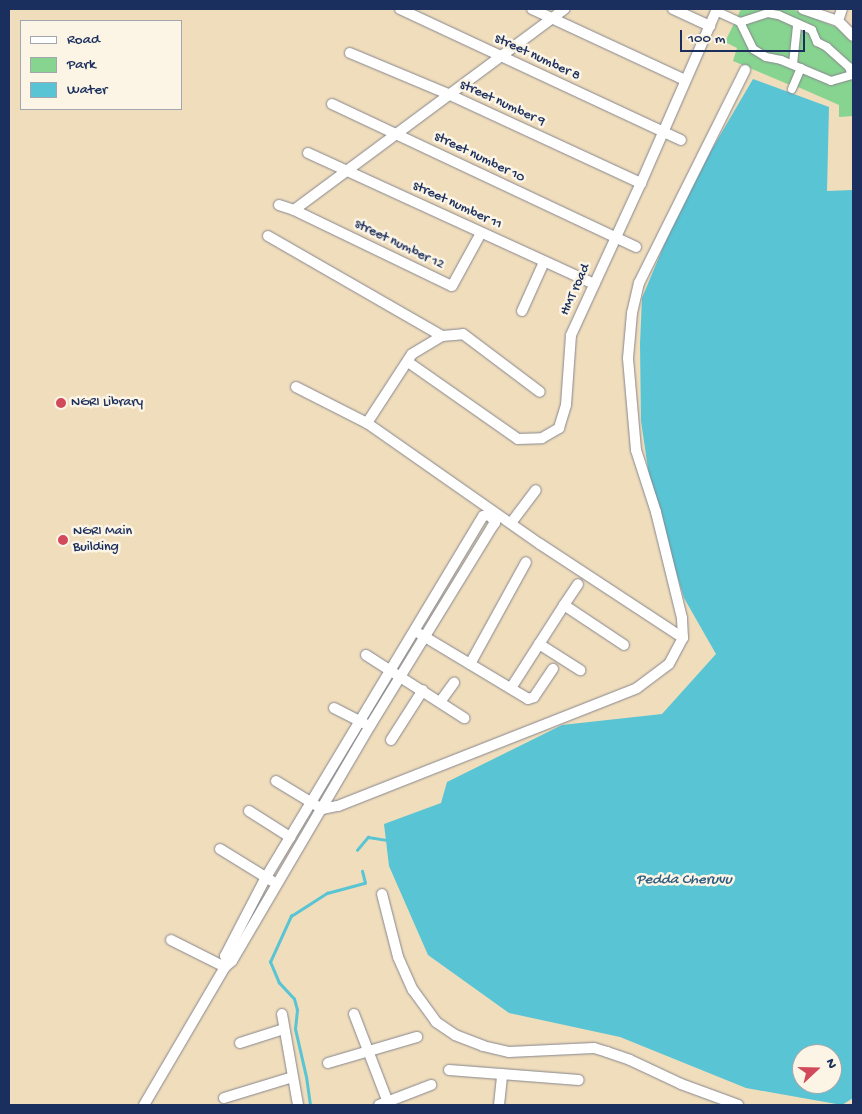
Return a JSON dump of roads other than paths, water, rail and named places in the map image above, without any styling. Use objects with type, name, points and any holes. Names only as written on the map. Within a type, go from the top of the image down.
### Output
[{"type":"street","name":"street number 8","points":[[400,9],[681,140]]},
{"type":"street","points":[[532,9],[685,80]]},
{"type":"street","points":[[294,210],[565,9]]},
{"type":"street","points":[[673,9],[710,26]]},
{"type":"street","points":[[803,9],[838,22],[853,36]]},
{"type":"street","points":[[838,22],[842,9]]},
{"type":"street","points":[[717,10],[740,22],[753,49],[766,57],[793,64],[832,81],[853,76],[849,67],[827,47],[817,42],[812,30],[778,15],[768,13],[740,22]]},
{"type":"street","name":"HMT road","points":[[408,362],[518,439],[542,438],[559,428],[566,404],[571,334],[641,183],[717,10]]},
{"type":"street","points":[[793,64],[797,25]]},
{"type":"street","name":"street number 9","points":[[350,53],[448,94],[641,183]]},
{"type":"street","points":[[792,89],[801,68]]},
{"type":"street","points":[[322,810],[360,799],[637,688],[669,664],[683,638],[682,618],[656,512],[636,450],[628,358],[632,312],[639,283],[745,70]]},
{"type":"street","name":"street number 10","points":[[332,104],[636,247]]},
{"type":"street","name":"street number 11","points":[[308,153],[594,284]]},
{"type":"street","name":"street number 12","points":[[279,205],[294,210],[452,286],[481,233]]},
{"type":"street","points":[[268,236],[442,336]]},
{"type":"street","points":[[522,311],[544,262]]},
{"type":"street","points":[[367,424],[412,354],[442,336],[463,334],[540,392]]},
{"type":"street","points":[[296,387],[367,424],[683,638]]},
{"type":"street","points":[[511,523],[536,490]]},
{"type":"street","points":[[144,1105],[227,965],[232,961],[276,883],[322,810],[370,726],[495,523],[490,515],[483,516],[266,877],[225,956],[227,965]]},
{"type":"street","points":[[461,554],[472,560]]},
{"type":"street","points":[[470,664],[526,562]]},
{"type":"street","points":[[511,688],[578,584]]},
{"type":"street","points":[[564,605],[624,645]]},
{"type":"street","points":[[415,631],[531,699],[553,669]]},
{"type":"street","points":[[539,644],[580,670]]},
{"type":"street","points":[[366,655],[464,718]]},
{"type":"street","points":[[440,702],[454,683]]},
{"type":"street","points":[[391,740],[423,690]]},
{"type":"street","points":[[334,708],[370,726]]},
{"type":"street","points":[[276,781],[322,810]]},
{"type":"street","points":[[249,811],[290,837]]},
{"type":"street","points":[[220,849],[276,883]]},
{"type":"street","points":[[382,894],[398,957],[413,990],[436,1022],[455,1035],[483,1046],[509,1052],[594,1048],[630,1060],[681,1084],[738,1105]]},
{"type":"street","points":[[170,940],[227,965]]},
{"type":"street","points":[[282,1014],[298,1105]]},
{"type":"street","points":[[354,1014],[386,1104],[431,1085]]},
{"type":"street","points":[[240,1043],[284,1029]]},
{"type":"street","points":[[328,1063],[417,1037]]},
{"type":"street","points":[[449,1070],[579,1080]]},
{"type":"street","points":[[500,1105],[502,1074]]},
{"type":"street","points":[[224,1098],[293,1077]]},
{"type":"water","name":"Pedda Cheruvu","points":[[753,79],[829,107],[827,191],[853,190],[853,1098],[842,1105],[746,1088],[620,1037],[509,1013],[428,955],[389,866],[384,824],[441,803],[447,782],[562,725],[662,714],[716,654],[684,598],[651,489],[641,421],[640,344],[642,298],[685,195]]},
{"type":"waterway","points":[[357,850],[368,837],[386,840]]},
{"type":"waterway","points":[[310,1105],[295,1029],[297,1010],[294,999],[279,983],[270,962],[291,916],[327,893],[365,883],[362,871]]},
{"type":"place","name":"NGRI Library","points":[[61,403]]},
{"type":"place","name":"NGRI Main Building","points":[[63,540]]}]
